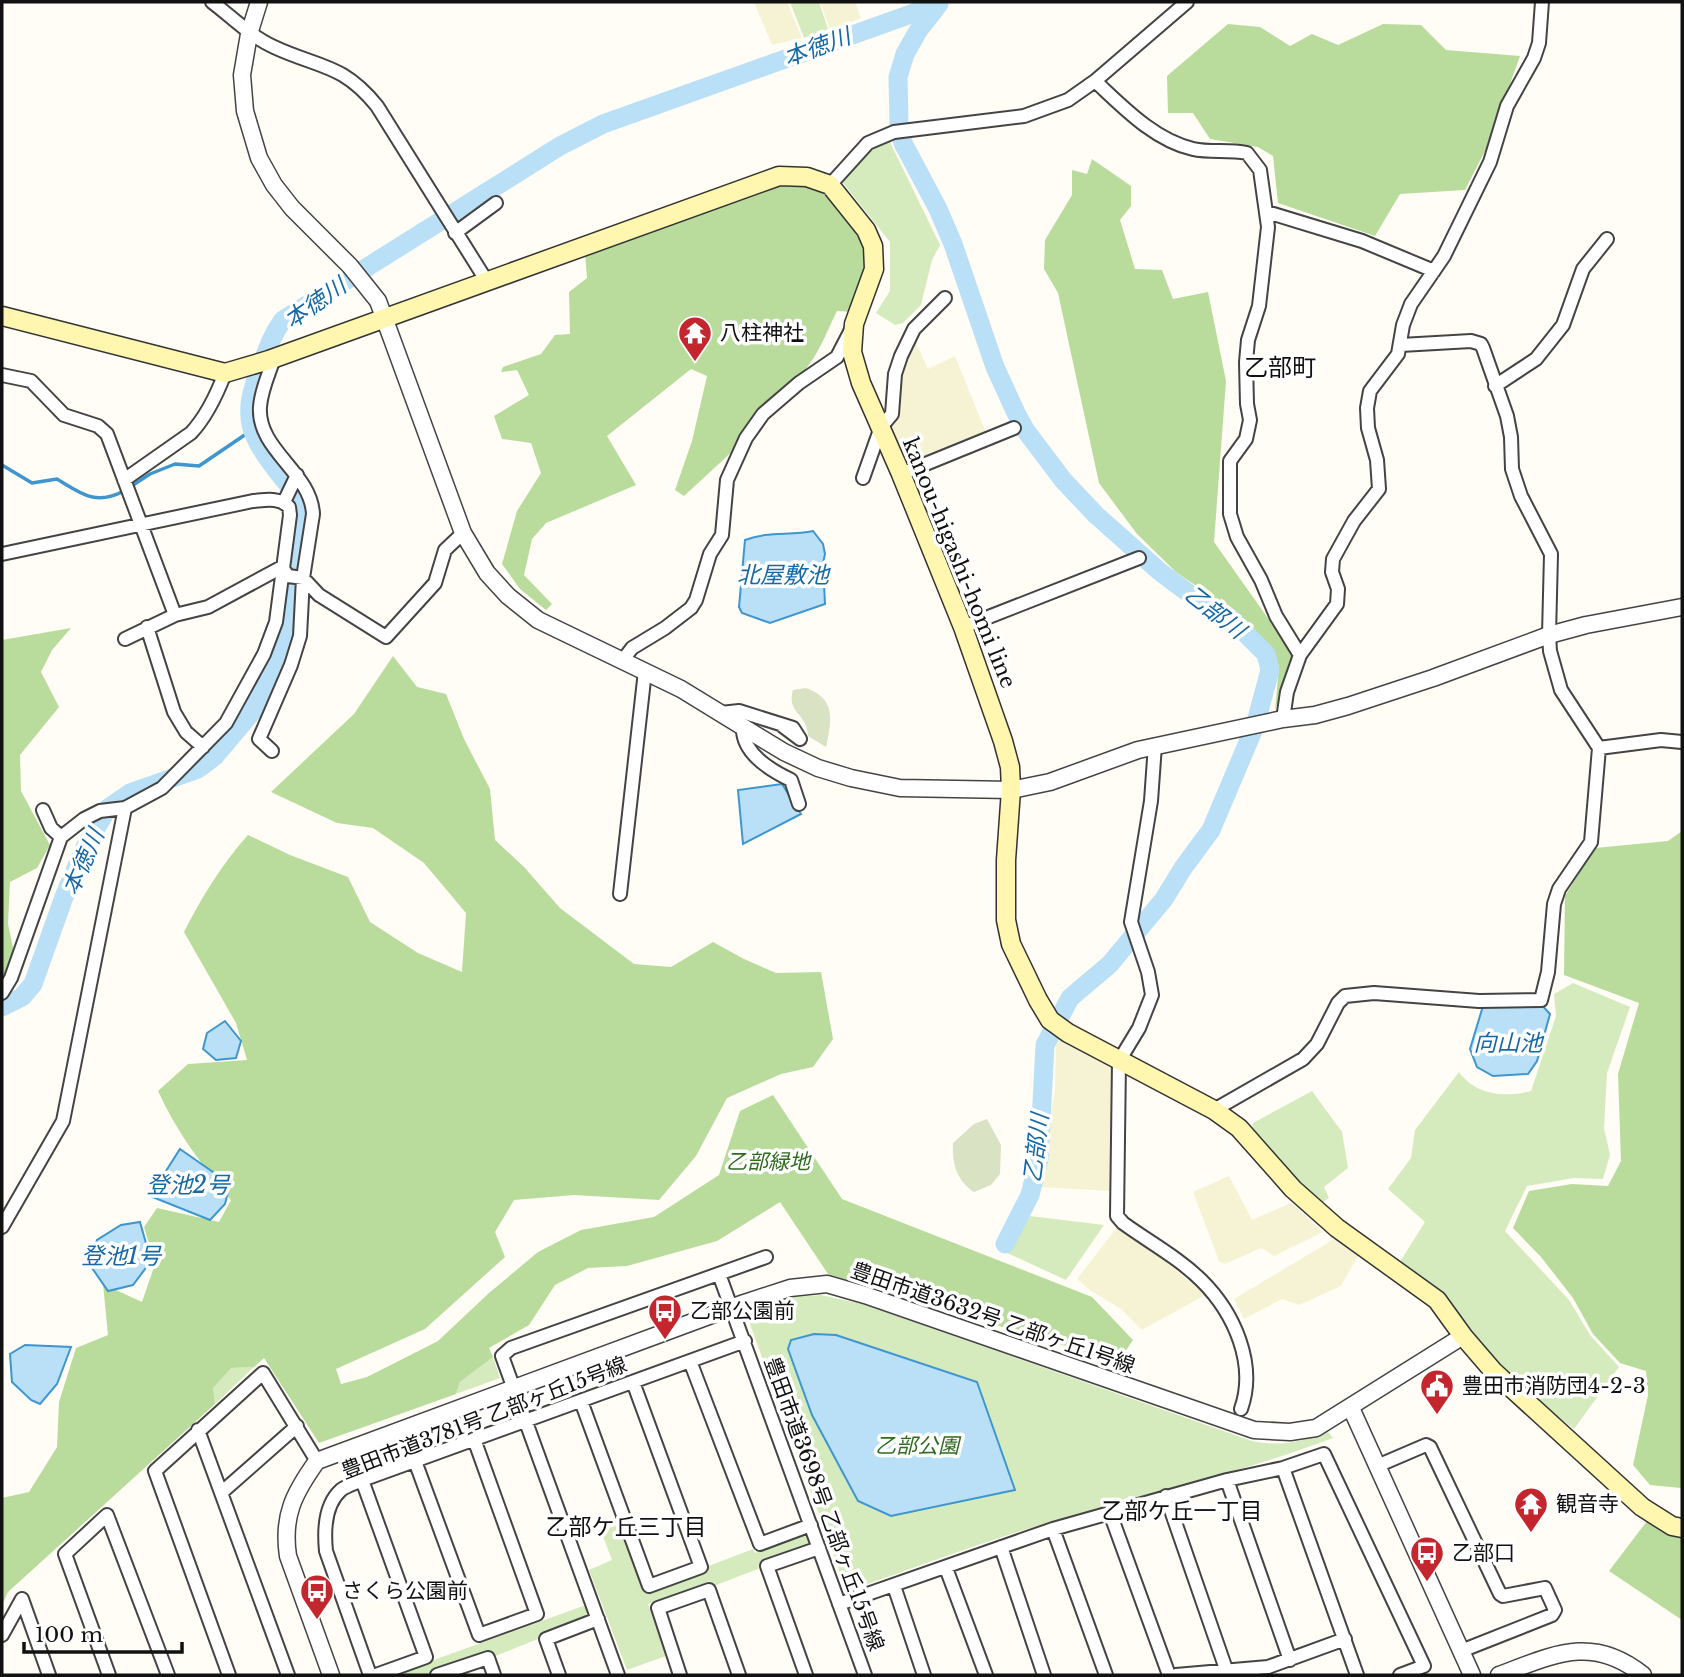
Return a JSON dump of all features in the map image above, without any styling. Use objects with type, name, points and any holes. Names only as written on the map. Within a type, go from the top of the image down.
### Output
[{"type":"main road","points":[[2,316],[225,373],[267,361],[779,176],[807,177],[830,185]]},
{"type":"main road","name":"kanou-higashi-homi line","points":[[830,185],[866,230],[873,246],[874,269],[854,324],[852,352],[861,383],[963,627],[1003,741],[1010,767],[1011,790],[1006,860],[1006,920],[1022,970],[1056,1024],[1119,1061],[1214,1110],[1239,1128],[1293,1189],[1337,1228],[1437,1300],[1494,1372],[1642,1507],[1672,1526],[1682,1528]]},
{"type":"street","points":[[212,2],[243,26],[249,34],[275,48],[343,73],[355,82],[377,106],[486,280]]},
{"type":"street","points":[[259,2],[249,34],[242,75],[248,127],[259,158],[274,185],[292,208],[350,266],[378,302],[463,533],[487,573],[528,614],[548,626],[645,671],[818,768],[900,788],[1011,790],[1050,782],[1138,750],[1315,715],[1370,699],[1549,635],[1586,625],[1682,607]]},
{"type":"street","points":[[830,185],[868,143],[894,132],[908,128],[1024,116],[1068,100],[1187,2]]},
{"type":"street","points":[[1276,721],[1300,655],[1336,604],[1338,589],[1332,572],[1333,559],[1354,521],[1379,489],[1377,460],[1368,428],[1367,400],[1373,384],[1395,359],[1411,304],[1462,223],[1482,182],[1507,106],[1534,58],[1541,32],[1542,2]]},
{"type":"street","points":[[1094,81],[1133,115],[1175,144],[1201,151],[1247,153],[1260,170],[1268,227],[1259,306],[1248,340],[1247,404],[1250,420],[1247,439],[1230,461],[1230,514],[1237,537],[1261,580],[1276,615],[1300,655]]},
{"type":"street","points":[[454,232],[496,203]]},
{"type":"street","points":[[1266,212],[1362,241],[1434,271]]},
{"type":"street","points":[[1495,386],[1536,359],[1563,325],[1583,269],[1607,239]]},
{"type":"street","points":[[863,478],[881,427],[892,414],[895,374],[914,329],[945,298]]},
{"type":"street","points":[[623,660],[632,648],[666,628],[691,608],[710,554],[722,535],[727,481],[746,438],[763,414],[799,383],[836,357],[854,324]]},
{"type":"street","points":[[1214,1110],[1303,1059],[1317,1044],[1338,1003],[1345,996],[1374,993],[1479,1001],[1541,1000],[1548,972],[1554,904],[1559,889],[1591,842],[1599,748],[1561,690],[1550,651],[1552,554],[1521,496],[1512,469],[1507,416],[1483,348],[1477,341],[1401,345]]},
{"type":"street","points":[[267,361],[260,408],[262,422],[278,453],[297,475],[312,503],[310,541],[303,578],[300,636],[291,665],[259,739],[272,751]]},
{"type":"street","points":[[124,480],[199,425],[225,373]]},
{"type":"street","points":[[2,375],[34,383],[64,415],[98,426],[107,434],[175,615]]},
{"type":"street","points":[[901,474],[1014,428]]},
{"type":"street","points":[[284,502],[297,475]]},
{"type":"street","points":[[2,554],[253,501],[270,499],[284,502],[289,507],[285,572],[276,622],[264,653],[226,723],[162,788],[120,808],[100,811],[84,819],[61,837],[11,978],[2,993]]},
{"type":"street","points":[[125,639],[175,615],[208,607],[285,572],[303,578],[320,595],[386,637],[435,583],[445,550],[463,533]]},
{"type":"street","points":[[963,627],[1139,558]]},
{"type":"street","points":[[147,628],[174,712],[201,749]]},
{"type":"street","points":[[620,894],[645,671]]},
{"type":"street","points":[[721,713],[739,712],[780,724]]},
{"type":"street","points":[[743,728],[745,744],[772,771],[791,780],[799,804]]},
{"type":"street","points":[[1599,748],[1661,740],[1682,742]]},
{"type":"street","points":[[1155,746],[1151,801],[1131,922],[1148,972],[1152,995],[1139,1028],[1119,1061],[1117,1216],[1203,1281],[1231,1319],[1244,1353],[1247,1381],[1241,1409]]},
{"type":"street","points":[[2,1227],[63,1121],[120,808]]},
{"type":"street","points":[[43,810],[51,828],[61,837]]},
{"type":"street","points":[[618,1675],[502,1356],[510,1348],[766,1257]]},
{"type":"street","name":"豊田市道3698号 乙部ヶ丘15号線","points":[[719,1273],[865,1675]]},
{"type":"street","name":"豊田市道3632号 乙部ヶ丘1号線","points":[[317,1461],[790,1288],[827,1284],[1254,1430],[1290,1433],[1317,1428],[1463,1336]]},
{"type":"street","name":"豊田市道3781号 乙部ヶ丘15号線","points":[[370,1675],[326,1551],[324,1530],[329,1508],[341,1490],[362,1480],[745,1341]]},
{"type":"street","points":[[690,1361],[760,1544],[811,1525]]},
{"type":"street","points":[[229,1675],[155,1471],[263,1373],[317,1461],[292,1500],[286,1542],[288,1556],[331,1675]]},
{"type":"street","points":[[581,1401],[649,1586],[688,1572],[701,1567],[633,1382]]},
{"type":"street","points":[[1351,1408],[1472,1675]]},
{"type":"street","points":[[221,1493],[297,1426]]},
{"type":"street","points":[[198,1430],[288,1675]]},
{"type":"street","points":[[415,1461],[479,1635],[537,1614],[474,1439]]},
{"type":"street","points":[[1377,1466],[1426,1445],[1430,1447],[1500,1594],[1503,1596],[1545,1588],[1555,1609],[1552,1615],[1461,1651]]},
{"type":"street","points":[[839,1604],[1053,1529],[1166,1496],[1283,1468],[1324,1454],[1424,1666],[1400,1675]]},
{"type":"street","points":[[1283,1468],[1357,1675]]},
{"type":"street","points":[[362,1480],[426,1657],[376,1675]]},
{"type":"street","points":[[1227,1480],[1290,1660]]},
{"type":"street","points":[[1166,1496],[1227,1672]]},
{"type":"street","points":[[1110,1513],[1169,1675]]},
{"type":"street","points":[[109,1675],[65,1554],[107,1515],[168,1675]]},
{"type":"street","points":[[1053,1529],[1106,1675]]},
{"type":"street","points":[[806,1675],[767,1566],[819,1548]]},
{"type":"street","points":[[1001,1548],[1044,1675]]},
{"type":"street","points":[[946,1568],[986,1675]]},
{"type":"street","points":[[894,1586],[924,1675]]},
{"type":"street","points":[[680,1675],[658,1608],[709,1590],[739,1675]]},
{"type":"street","points":[[2,1635],[22,1599],[49,1675]]},
{"type":"street","points":[[559,1675],[546,1639],[598,1619]]},
{"type":"street","points":[[1176,1675],[1268,1667],[1345,1639]]},
{"type":"street","points":[[1500,1675],[1560,1653],[1584,1651],[1628,1663],[1643,1675]]},
{"type":"street","points":[[437,1675],[488,1658],[494,1675]]},
{"type":"shaded area","points":[[754,2],[787,2],[802,38],[772,45]]},
{"type":"shaded area","points":[[820,2],[855,2],[861,18],[830,30]]},
{"type":"shaded area","points":[[914,338],[928,369],[955,356],[987,435],[903,467],[885,428],[898,374]]},
{"type":"shaded area","points":[[1056,1036],[1116,1067],[1112,1191],[1038,1187],[1055,1090]]},
{"type":"shaded area","points":[[1229,1176],[1252,1220],[1291,1203],[1323,1232],[1274,1256],[1261,1248],[1225,1264],[1219,1261],[1193,1192]]},
{"type":"shaded area","points":[[1118,1226],[1156,1253],[1205,1295],[1142,1330],[1121,1309],[1091,1291],[1077,1279]]},
{"type":"shaded area","points":[[1336,1238],[1359,1254],[1341,1286],[1299,1305],[1282,1299],[1244,1319],[1234,1299]]},
{"type":"green space","points":[[790,2],[819,2],[828,29],[804,38]]},
{"type":"green space","points":[[1228,24],[1260,27],[1290,46],[1312,34],[1338,45],[1383,24],[1421,25],[1446,50],[1520,56],[1488,145],[1465,190],[1400,194],[1375,236],[1278,203],[1273,156],[1258,147],[1210,139],[1193,113],[1168,113],[1167,76]]},
{"type":"green space","points":[[888,138],[940,245],[932,260],[921,305],[903,323],[895,325],[876,313],[890,291],[890,242],[843,183],[862,158]]},
{"type":"green space","points":[[1092,159],[1131,186],[1131,206],[1120,220],[1135,269],[1162,270],[1173,299],[1208,292],[1226,381],[1214,542],[1294,655],[1275,710],[1279,666],[1269,647],[1224,605],[1176,572],[1137,534],[1099,483],[1058,293],[1044,269],[1045,240],[1072,195],[1072,170],[1087,174]]},
{"type":"green space","points":[[781,182],[823,189],[835,198],[856,225],[866,247],[868,266],[853,312],[837,311],[813,359],[799,378],[736,448],[684,496],[675,490],[692,441],[707,376],[691,369],[607,436],[636,485],[546,523],[532,539],[524,575],[552,604],[546,610],[520,589],[502,564],[517,511],[541,473],[531,443],[502,439],[494,416],[529,395],[517,370],[501,372],[503,367],[541,354],[555,335],[570,334],[569,292],[587,278],[585,253]]},
{"type":"green space","points":[[71,628],[52,650],[41,672],[59,707],[20,755],[21,791],[50,845],[37,868],[10,882],[8,924],[14,952],[2,982],[2,640]]},
{"type":"green space","name":"乙部緑地","points":[[393,656],[417,687],[446,694],[464,739],[490,789],[495,840],[524,867],[560,908],[634,964],[671,967],[713,942],[776,973],[821,972],[833,1039],[813,1067],[781,1074],[727,1098],[696,1156],[659,1200],[574,1195],[514,1200],[495,1232],[505,1257],[425,1329],[336,1369],[341,1384],[367,1377],[438,1341],[538,1252],[581,1230],[654,1217],[719,1175],[740,1111],[773,1095],[842,1199],[1092,1297],[1133,1340],[1118,1362],[828,1274],[780,1202],[717,1241],[627,1266],[588,1268],[555,1285],[529,1325],[489,1348],[493,1357],[460,1382],[456,1394],[319,1443],[264,1358],[254,1367],[231,1368],[213,1388],[215,1404],[8,1592],[2,1605],[2,1498],[29,1492],[57,1447],[59,1402],[76,1348],[108,1335],[103,1284],[142,1302],[155,1264],[144,1227],[157,1208],[219,1222],[231,1200],[191,1148],[158,1091],[188,1064],[247,1060],[236,1023],[184,932],[229,858],[248,835],[290,855],[348,877],[370,922],[418,953],[462,972],[466,913],[424,863],[373,828],[337,823],[271,792],[354,714]]},
{"type":"green space","points":[[806,688],[823,698],[830,711],[826,747],[808,736],[804,722],[792,704],[793,690]]},
{"type":"green space","points":[[1682,831],[1681,1488],[1650,1485],[1633,1465],[1648,1395],[1646,1371],[1620,1363],[1593,1334],[1573,1298],[1541,1257],[1513,1228],[1529,1191],[1572,1184],[1608,1186],[1621,1161],[1618,1074],[1639,1003],[1564,975],[1565,896],[1595,848],[1668,841]]},
{"type":"green space","points":[[1573,983],[1630,1007],[1607,1073],[1604,1128],[1610,1155],[1603,1179],[1574,1178],[1527,1186],[1505,1231],[1569,1300],[1590,1335],[1619,1367],[1574,1429],[1497,1369],[1398,1265],[1425,1222],[1388,1189],[1411,1158],[1415,1130],[1459,1072],[1473,1086],[1491,1093],[1531,1091],[1556,1016],[1554,994]]},
{"type":"green space","points":[[1312,1091],[1342,1132],[1348,1168],[1324,1187],[1329,1198],[1319,1205],[1252,1131],[1253,1123]]},
{"type":"green space","points":[[987,1119],[1001,1145],[1000,1174],[991,1185],[974,1192],[963,1182],[956,1170],[953,1143],[974,1124]]},
{"type":"green space","points":[[1030,1216],[1104,1225],[1066,1280],[1007,1253]]},
{"type":"green space","name":"乙部公園","points":[[821,1295],[862,1304],[1252,1441],[1273,1444],[1290,1442],[1328,1432],[1333,1438],[1230,1472],[1031,1528],[850,1590],[846,1589],[747,1316],[750,1310],[793,1297]]},
{"type":"green space","points":[[493,1357],[500,1378],[456,1394],[460,1382]]},
{"type":"green space","points":[[254,1367],[215,1404],[213,1388],[230,1368]]},
{"type":"green space","points":[[1647,1521],[1682,1538],[1682,1620],[1609,1571]]},
{"type":"green space","points":[[619,1524],[641,1585],[646,1590],[753,1549],[755,1553],[808,1534],[813,1544],[759,1564],[758,1569],[711,1587],[710,1581],[648,1604],[666,1656],[627,1670],[589,1570],[612,1560],[601,1531]]},
{"type":"green space","points":[[586,1605],[590,1618],[493,1657],[491,1653],[428,1675],[392,1675]]},
{"type":"water","name":"北屋敷池","points":[[813,531],[823,544],[825,554],[825,604],[770,623],[742,613],[739,607],[745,540]]},
{"type":"water","points":[[782,784],[801,814],[743,844],[738,790]]},
{"type":"water","name":"向山池","points":[[1541,1004],[1550,1014],[1537,1061],[1528,1074],[1493,1076],[1477,1067],[1470,1049],[1483,1006]]},
{"type":"water","points":[[225,1021],[241,1041],[236,1058],[216,1060],[203,1049],[207,1033]]},
{"type":"water","name":"登池2号","points":[[180,1149],[230,1184],[225,1204],[210,1220],[150,1196]]},
{"type":"water","name":"登池1号","points":[[140,1222],[151,1261],[133,1285],[108,1291],[90,1265],[97,1240],[121,1225]]},
{"type":"water","points":[[814,1334],[836,1335],[977,1382],[1015,1490],[891,1516],[858,1501],[812,1415],[788,1349],[791,1340]]},
{"type":"water","points":[[25,1345],[71,1347],[57,1384],[40,1404],[31,1400],[12,1382],[10,1354]]},
{"type":"waterway","name":"乙部川","points":[[939,4],[944,2]]},
{"type":"waterway","name":"乙部川","points":[[939,4],[918,31],[905,54],[898,77],[899,124],[903,143],[953,244],[995,367],[1016,413],[1026,431],[1063,480],[1096,515],[1159,571],[1191,595],[1230,618],[1266,654],[1270,670],[1255,726],[1211,830],[1164,899],[1110,964],[1070,998],[1045,1045],[1039,1159],[1030,1195],[1005,1244]]},
{"type":"waterway","name":"本徳川","points":[[2,1007],[22,997],[33,984],[85,847],[108,808],[130,793],[198,769],[214,757],[252,712],[280,655],[300,509],[293,491],[270,462],[255,437],[251,426],[250,401],[270,344],[283,320],[560,146],[603,124],[939,4]]},
{"type":"waterway","points":[[130,487],[150,474],[175,464],[199,466],[252,430]]},
{"type":"waterway","points":[[2,465],[32,483],[57,479],[97,498],[124,491]]},
{"type":"place","name":"八柱神社","points":[[695,363]]},
{"type":"place","name":"乙部公園前","points":[[665,1341]]},
{"type":"place","name":"豊田市消防団4-2-3","points":[[1437,1416]]},
{"type":"place","name":"観音寺","points":[[1531,1534]]},
{"type":"place","name":"乙部口","points":[[1427,1583]]},
{"type":"place","name":"さくら公園前","points":[[317,1621]]},
{"type":"district","name":"乙部町","points":[[1280,368]]},
{"type":"district","name":"乙部ケ丘一丁目","points":[[1182,1511]]},
{"type":"district","name":"乙部ケ丘三丁目","points":[[626,1527]]}]
